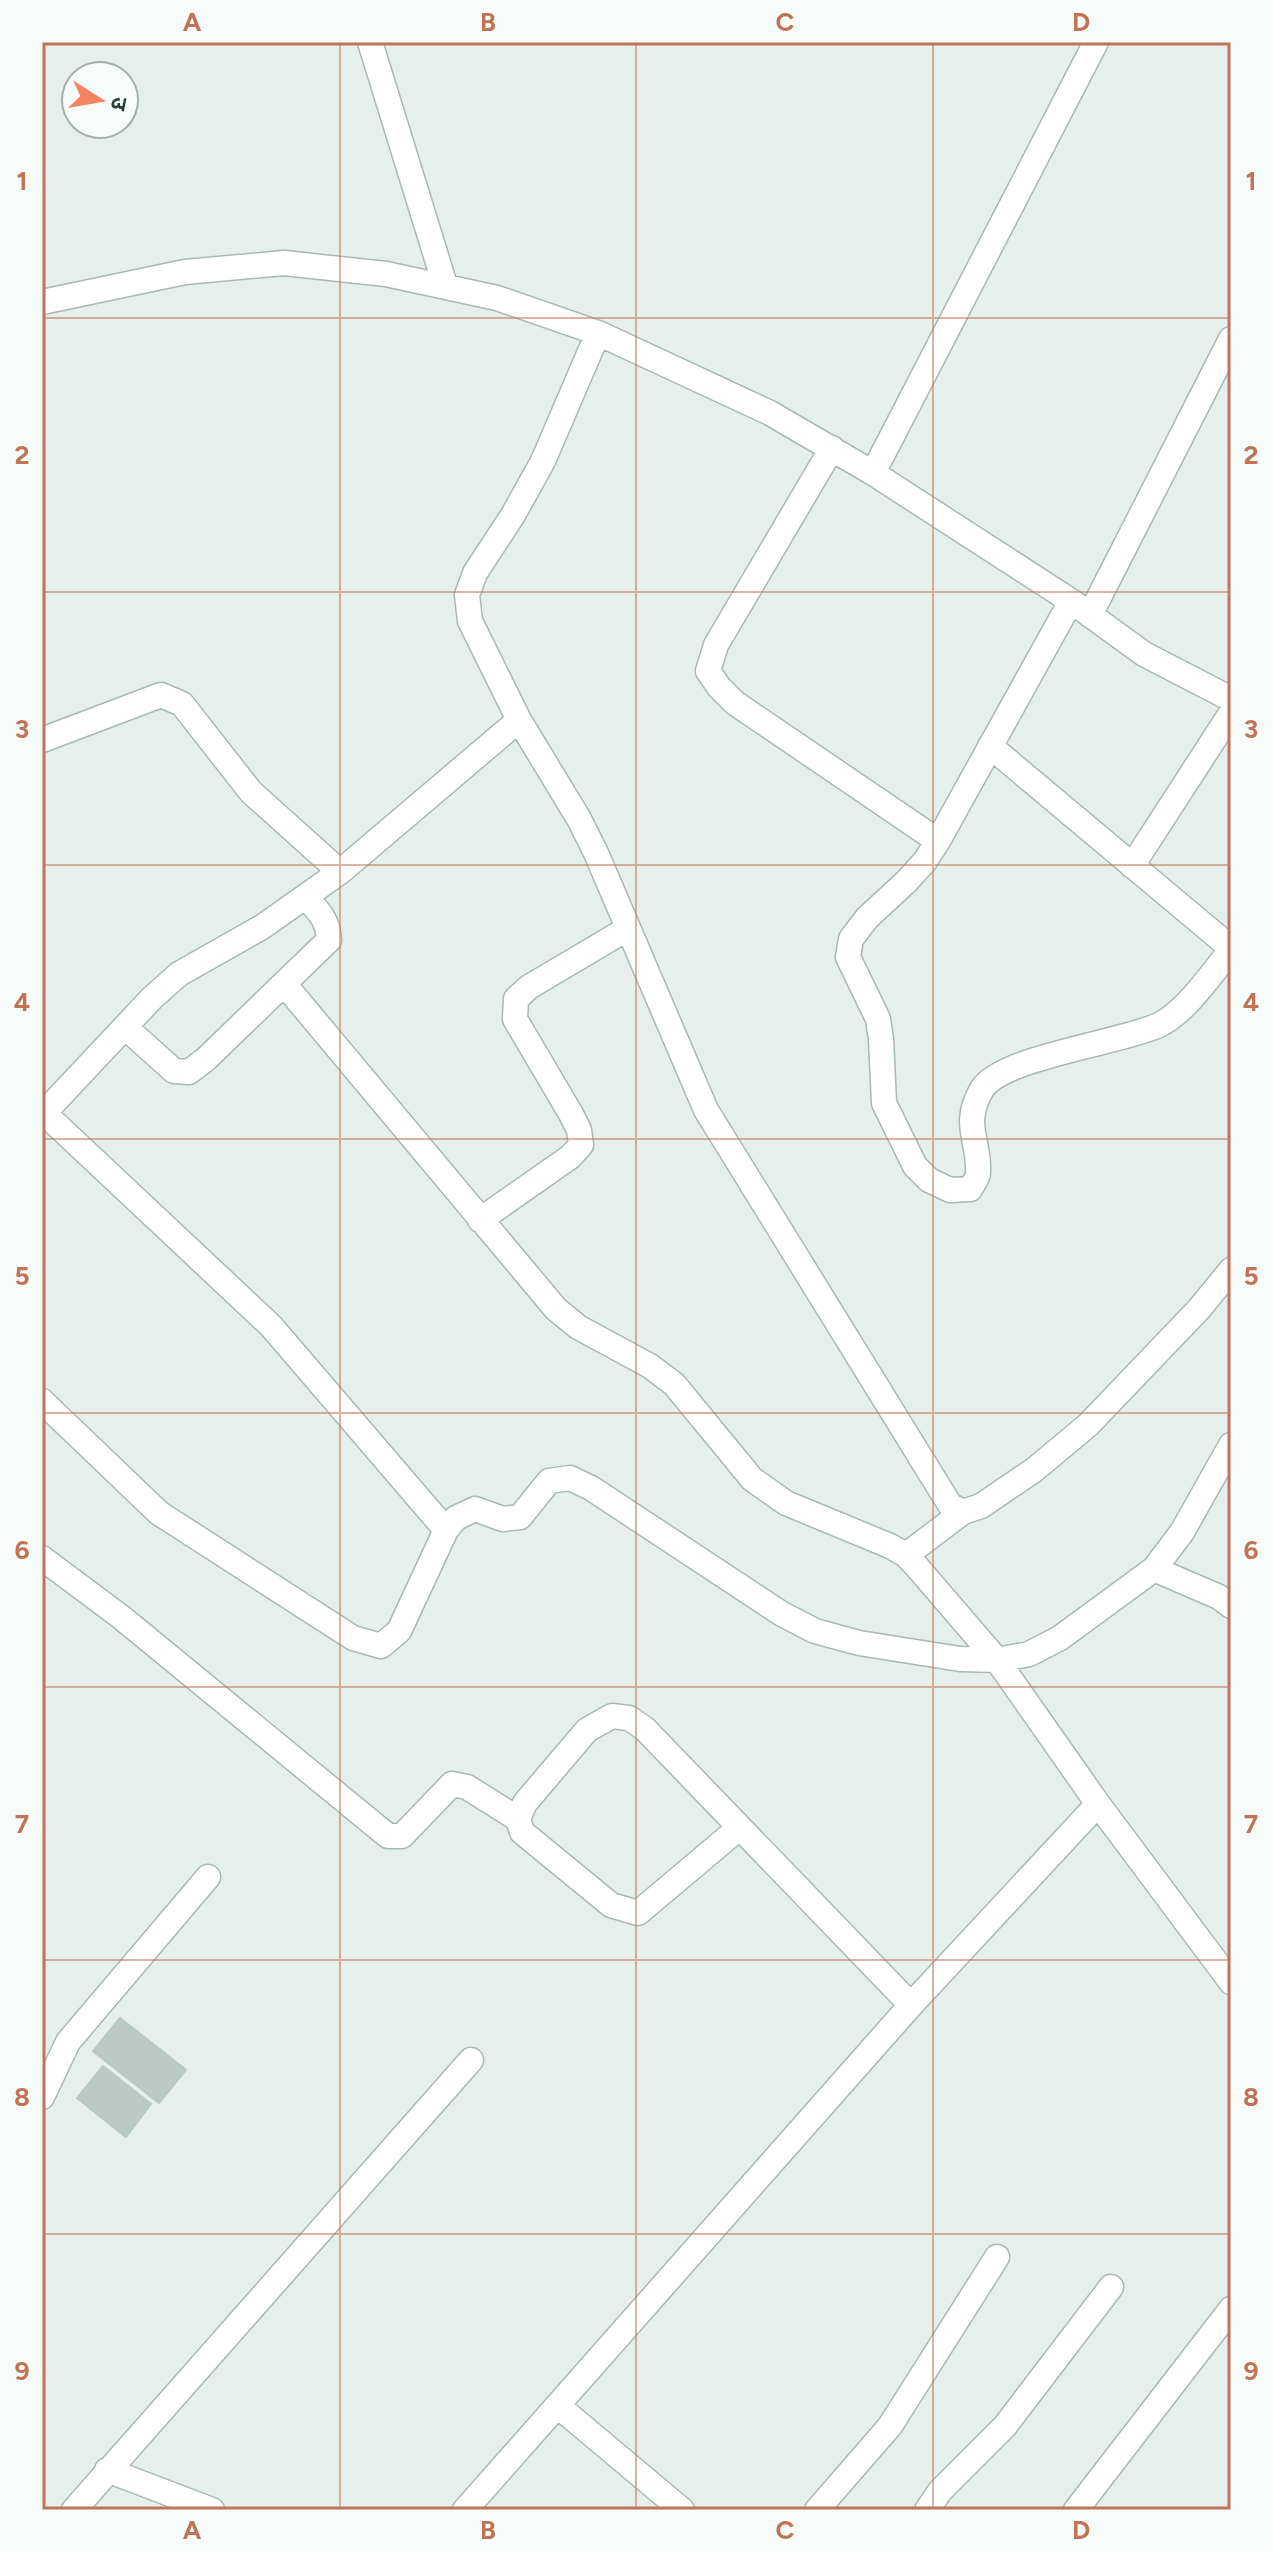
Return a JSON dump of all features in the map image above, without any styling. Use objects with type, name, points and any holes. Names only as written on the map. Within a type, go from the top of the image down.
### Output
[{"type":"street","points":[[370,42],[445,285]]},
{"type":"street","points":[[873,473],[1096,42]]},
{"type":"street","points":[[42,302],[185,272],[284,263],[386,274],[497,298],[598,333],[770,413],[873,473],[1081,608],[1144,654],[1231,699]]},
{"type":"street","points":[[598,333],[543,461],[475,573],[467,595],[470,621],[519,720],[579,819],[706,1110],[938,1490],[950,1505],[963,1512]]},
{"type":"street","points":[[990,746],[1231,949],[1177,1014],[1161,1024],[1122,1039],[1011,1067],[992,1077],[983,1088],[975,1107],[971,1127],[978,1175],[970,1189],[950,1190],[929,1180],[915,1166],[884,1103],[878,1019],[848,957],[851,939],[867,918],[925,861],[938,841],[990,746],[1081,608],[1231,339]]},
{"type":"street","points":[[832,448],[716,645],[708,671],[735,703],[938,841]]},
{"type":"street","points":[[42,740],[161,695],[182,704],[251,792],[340,872]]},
{"type":"street","points":[[1132,866],[1231,713]]},
{"type":"street","points":[[446,1530],[271,1326],[43,1112],[179,974],[262,927],[340,872],[519,720]]},
{"type":"street","points":[[125,1027],[174,1071],[189,1072],[285,985],[329,940],[328,926],[321,912],[305,897]]},
{"type":"street","points":[[480,1220],[570,1157],[581,1145],[579,1130],[571,1114],[515,1019],[516,999],[529,987],[627,929]]},
{"type":"street","points":[[285,985],[556,1309],[578,1327],[650,1366],[674,1384],[752,1479],[786,1503],[906,1555],[997,1660],[1098,1804],[1231,1982]]},
{"type":"street","points":[[906,1555],[963,1512],[981,1506],[1034,1470],[1088,1425],[1199,1309],[1231,1270]]},
{"type":"street","points":[[42,1401],[159,1513],[353,1638],[381,1646],[399,1631],[446,1530],[456,1518],[475,1509],[503,1519],[520,1517],[549,1481],[570,1478],[591,1488],[782,1614],[815,1631],[859,1643],[960,1659],[997,1660],[1029,1654],[1060,1638],[1154,1569],[1182,1532],[1231,1445]]},
{"type":"street","points":[[42,1558],[121,1617],[388,1836],[402,1836],[452,1784],[467,1787],[518,1819]]},
{"type":"street","points":[[1154,1569],[1219,1597],[1231,1606]]},
{"type":"street","points":[[739,1828],[638,1913],[611,1905],[522,1832],[518,1819],[525,1803],[587,1730],[612,1716],[629,1718],[645,1729],[911,2005]]},
{"type":"street","points":[[465,2510],[911,2005],[1098,1804]]},
{"type":"street","points":[[45,2081],[68,2042],[208,1877]]},
{"type":"street","points":[[74,2510],[471,2060]]},
{"type":"street","points":[[817,2510],[890,2426],[997,2257]]},
{"type":"street","points":[[927,2510],[956,2474],[1005,2426],[1111,2287]]},
{"type":"street","points":[[1076,2510],[1231,2309]]},
{"type":"street","points":[[558,2406],[682,2510]]},
{"type":"street","points":[[107,2470],[212,2510]]},
{"type":"building","points":[[120,2018],[186,2070],[159,2103],[93,2051]]},
{"type":"building","points":[[103,2066],[151,2104],[126,2137],[77,2098]]}]
